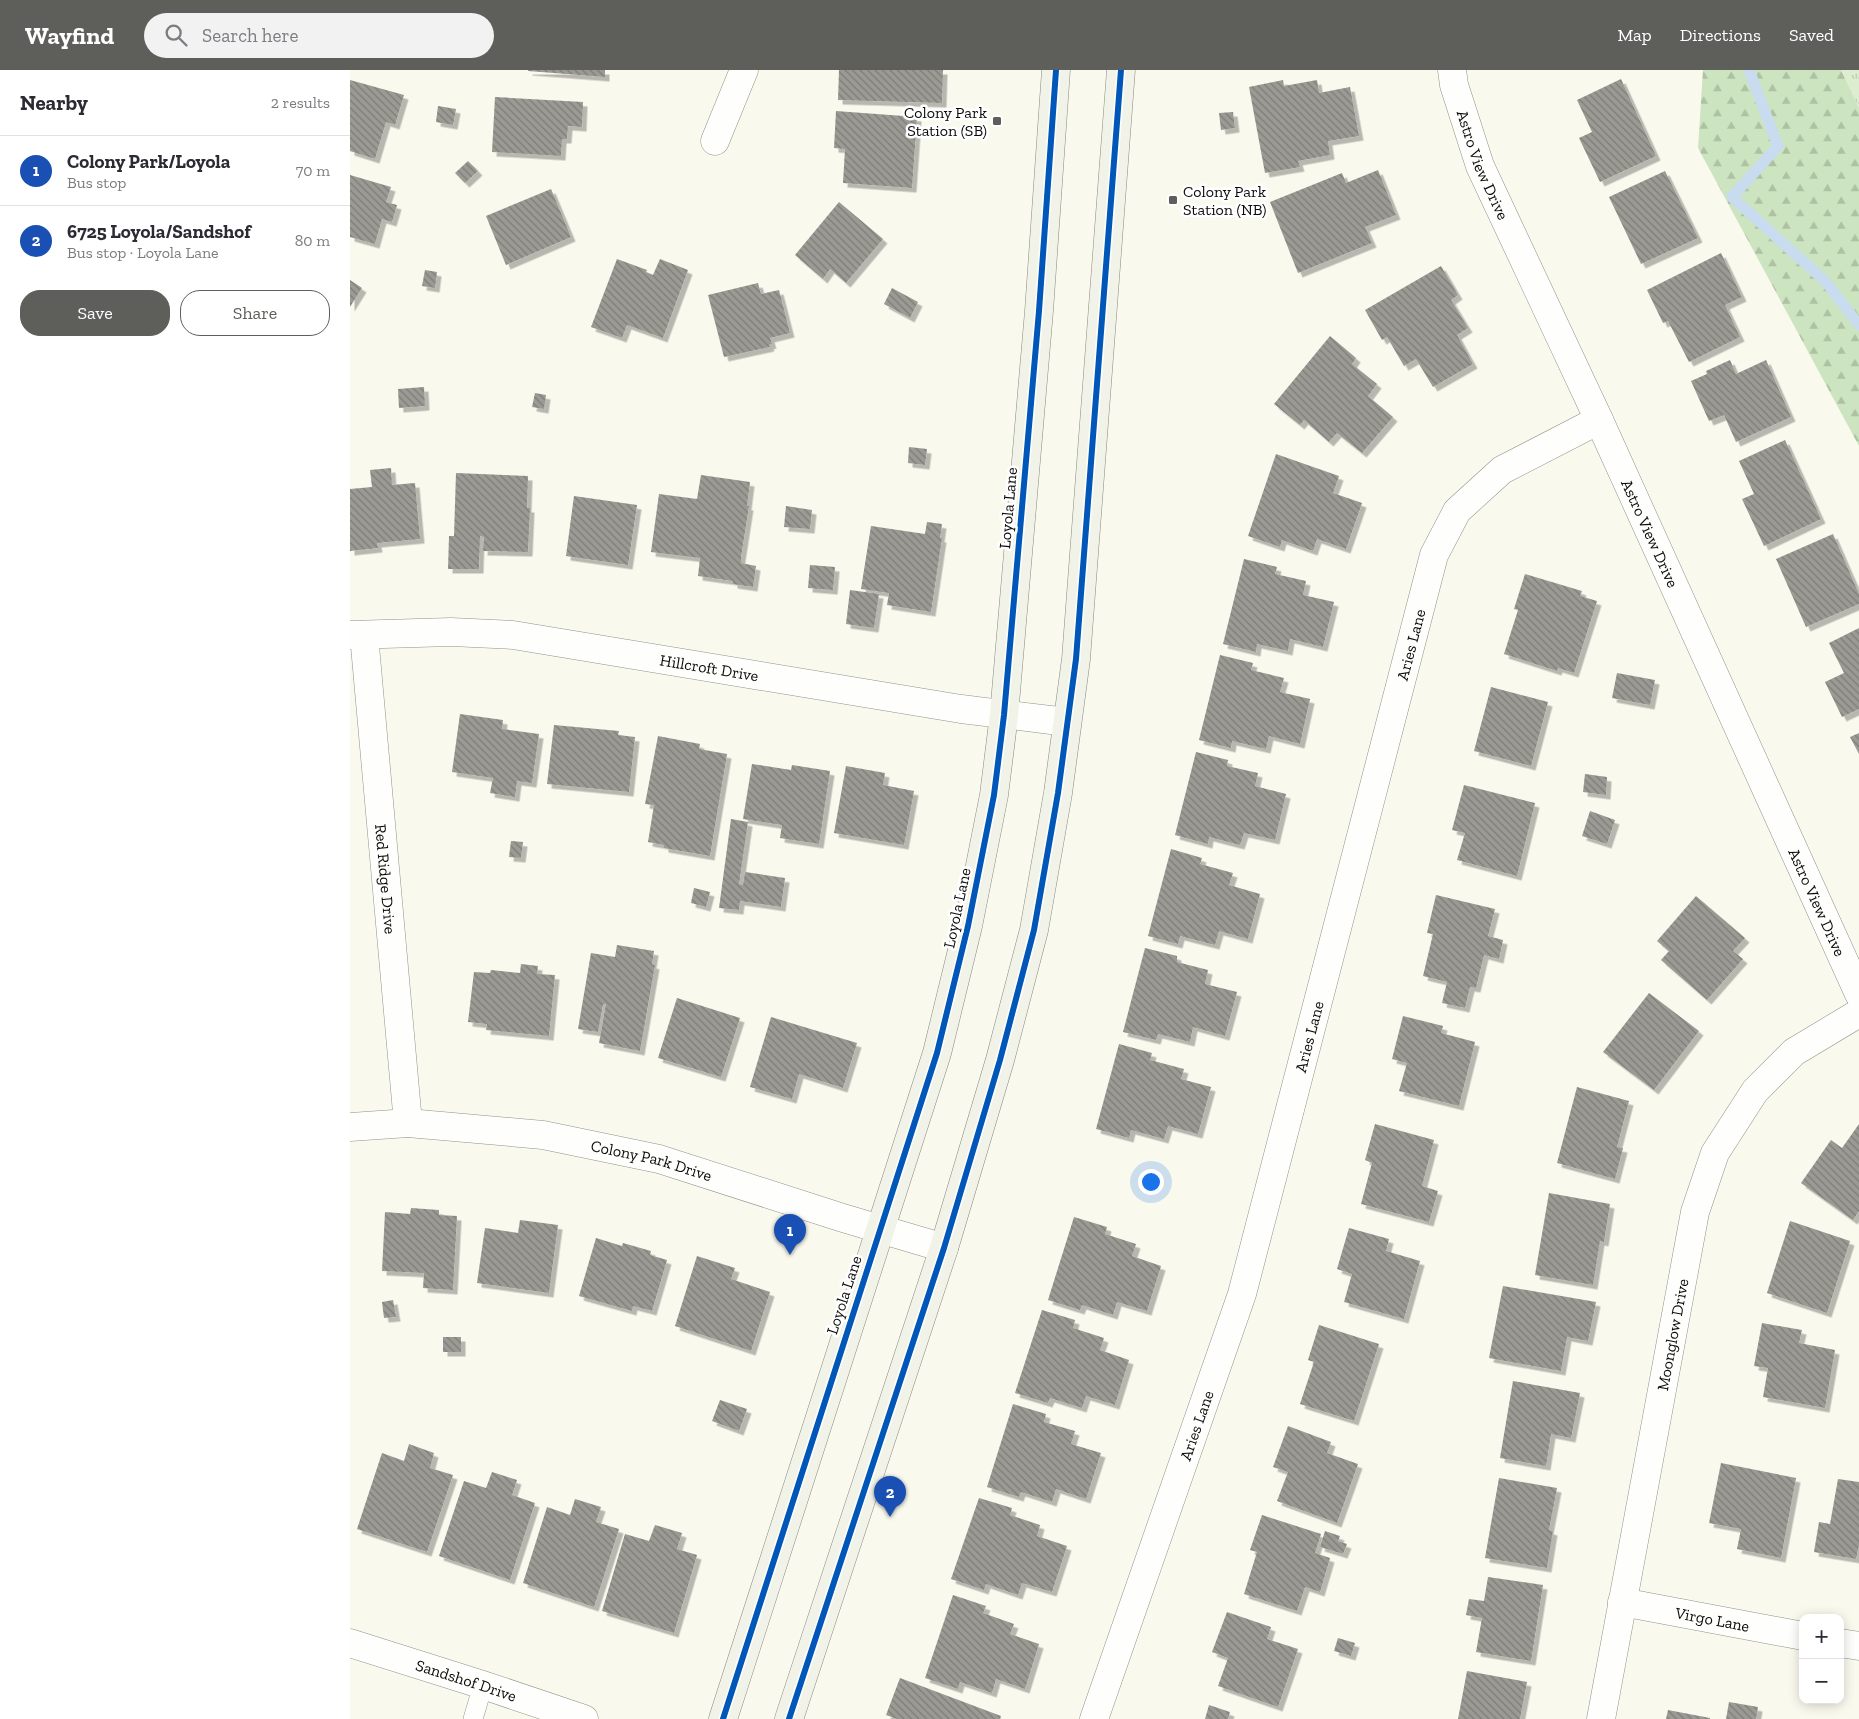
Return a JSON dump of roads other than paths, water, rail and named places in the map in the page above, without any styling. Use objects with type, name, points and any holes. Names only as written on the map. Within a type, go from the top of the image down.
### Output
[{"type":"main road","name":"Loyola Lane","points":[[723,1719],[937,1053],[968,926],[994,795],[1004,715],[1038,321],[1056,70]]},
{"type":"main road","points":[[789,1719],[944,1248],[1000,1060],[1034,930],[1058,793],[1076,659],[1121,70]]},
{"type":"street","points":[[716,140],[744,70]]},
{"type":"street","name":"Astro View Drive","points":[[1452,70],[1454,85],[1480,166],[1599,420],[1859,994]]},
{"type":"street","name":"Aries Lane","points":[[1094,1719],[1242,1294],[1434,555],[1457,511],[1502,470],[1599,420]]},
{"type":"street","name":"Hillcroft Drive","points":[[357,635],[452,632],[513,635],[1004,715],[1068,722]]},
{"type":"street","name":"Red Ridge Drive","points":[[357,635],[408,1123]]},
{"type":"street","name":"Moonglow Drive","points":[[1601,1719],[1695,1212],[1715,1154],[1755,1091],[1794,1052],[1859,1013]]},
{"type":"street","name":"Colony Park Drive","points":[[350,1127],[408,1123],[543,1135],[659,1159],[944,1248]]},
{"type":"street","name":"Virgo Lane","points":[[1622,1602],[1799,1635]]},
{"type":"street","name":"Sandshof Drive","points":[[350,1643],[584,1719]]},
{"type":"street","points":[[1844,1644],[1859,1646]]},
{"type":"lane","points":[[472,1719],[483,1685]]},
{"type":"waterway","points":[[1749,70],[1778,146],[1732,197],[1826,282],[1859,325]]},
{"type":"place","name":"Colony Park Station (SB)","points":[[997,121]]},
{"type":"place","name":"Colony Park Station (NB)","points":[[1173,200]]},
{"type":"place","name":"Colony Park/Loyola","points":[[790,1255]]},
{"type":"place","name":"6725 Loyola/Sandshof","points":[[890,1517]]}]
